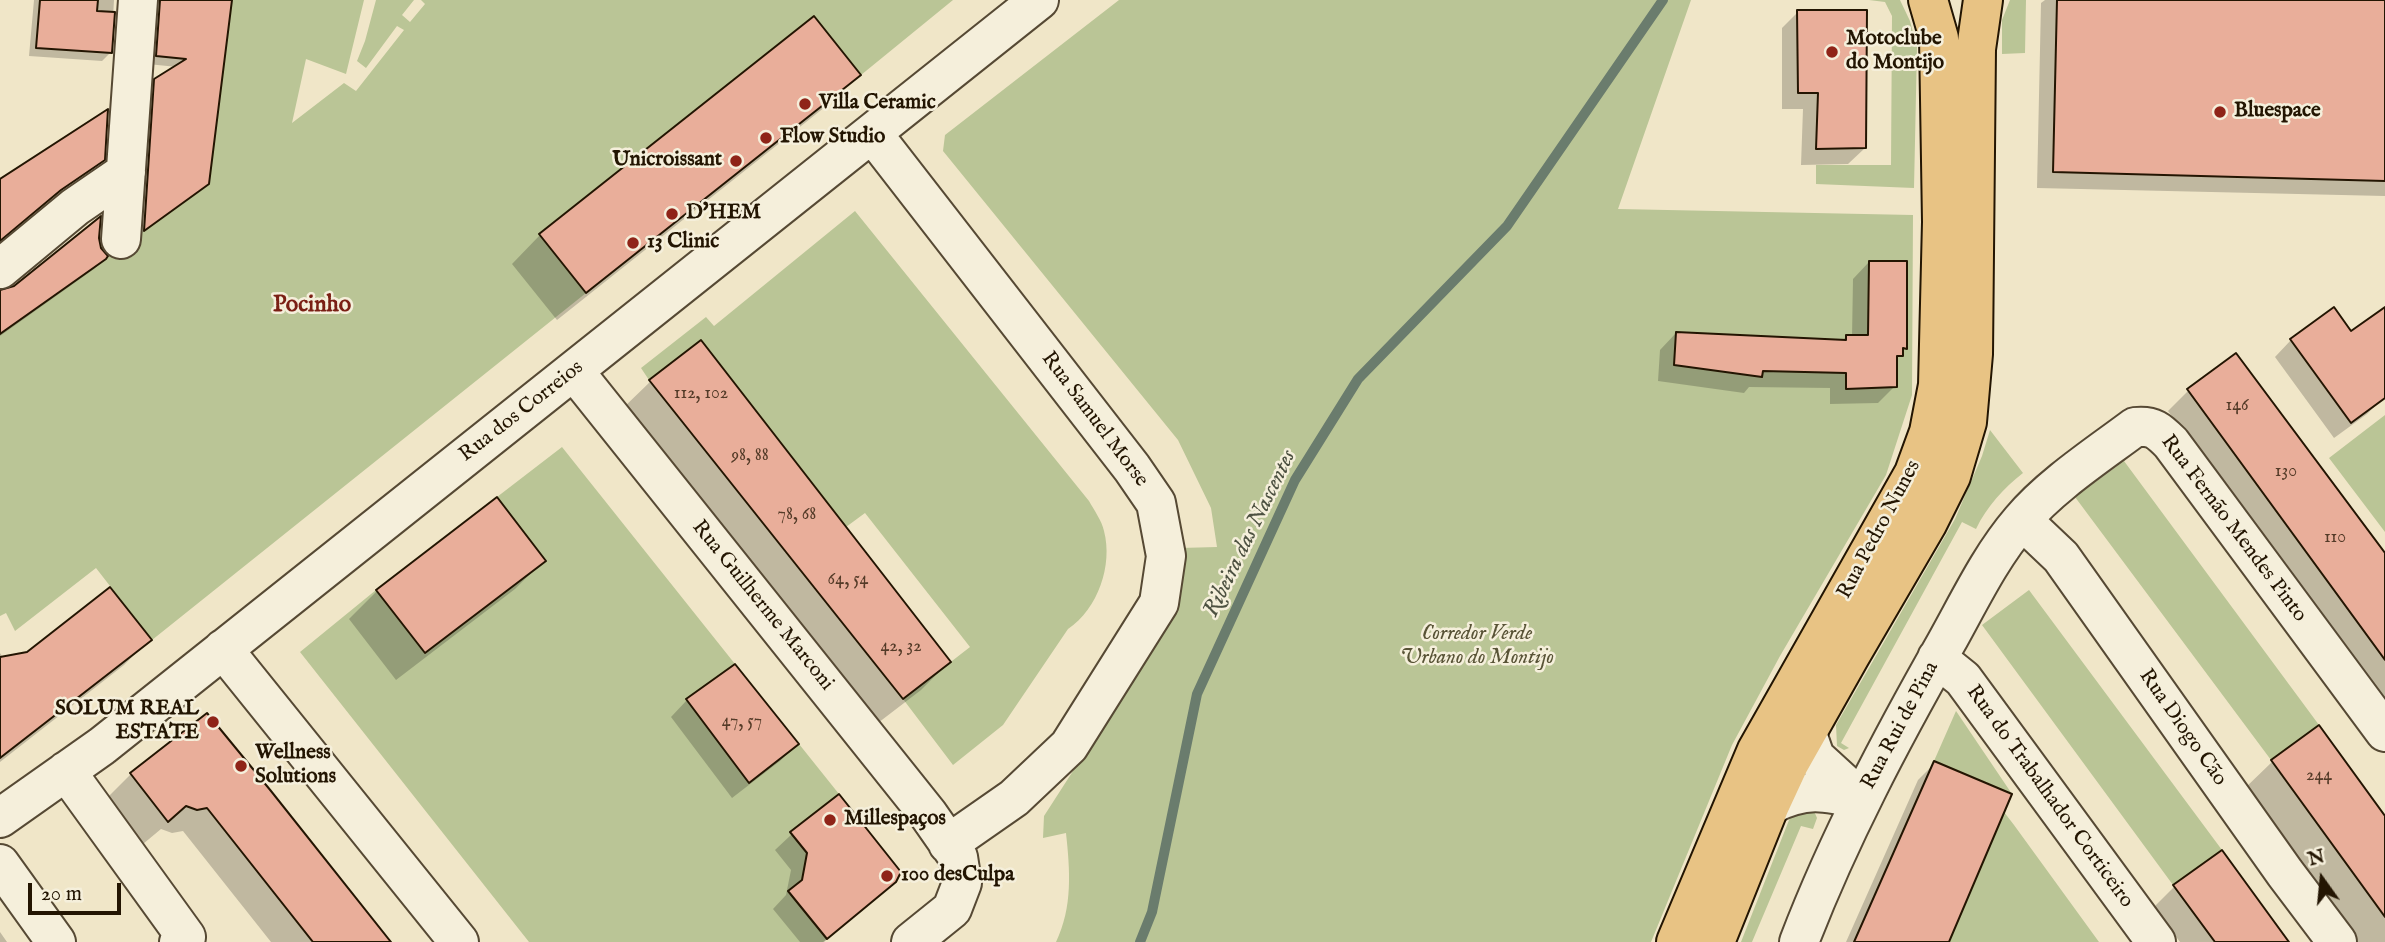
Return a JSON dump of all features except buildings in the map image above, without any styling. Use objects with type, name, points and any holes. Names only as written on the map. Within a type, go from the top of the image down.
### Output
[{"type":"main road","name":"Rua Pedro Nunes","points":[[1676,942],[1756,750],[1914,473],[1929,432],[1938,386],[1942,222],[1939,38],[1928,0]]},
{"type":"main road","name":"Rua Pedro Nunes","points":[[1715,942],[1770,805],[1807,734],[1927,524],[1951,477],[1967,422],[1973,354],[1976,49],[1983,0]]},
{"type":"street","points":[[121,239],[138,0]]},
{"type":"street","name":"Rua dos Correios","points":[[0,818],[102,746],[1039,0]]},
{"type":"street","name":"Rua Samuel Morse","points":[[872,133],[1139,478],[1156,503],[1166,556],[1160,603],[1069,746],[1014,798],[948,844]]},
{"type":"street","points":[[0,269],[75,207],[126,172]]},
{"type":"street","name":"Rua Guilherme Marconi","points":[[574,370],[928,814],[958,857],[962,883],[952,909],[911,942]]},
{"type":"street","name":"Rua Fernão Mendes Pinto","points":[[2022,520],[2064,481],[2135,427],[2146,425],[2157,428],[2171,443],[2385,732]]},
{"type":"street","name":"Rua Rui de Pina","points":[[1799,942],[1814,902],[1896,731],[1995,557],[2022,520]]},
{"type":"street","name":"Rua Diogo Cão","points":[[2022,520],[2061,557],[2337,942]]},
{"type":"street","points":[[223,649],[459,942]]},
{"type":"street","name":"Rua do Trabalhador Corticeiro","points":[[1937,658],[1963,679],[2156,942]]},
{"type":"street","points":[[1807,734],[1815,757],[1862,800]]},
{"type":"street","points":[[66,771],[186,937],[179,942]]},
{"type":"street","points":[[1770,805],[1791,794],[1812,792],[1834,793],[1862,800]]},
{"type":"street","points":[[0,864],[56,942]]},
{"type":"green space","points":[[232,0],[364,0],[346,74],[306,59],[292,123],[344,83],[356,91],[404,30],[397,26],[366,68],[357,61],[376,0],[414,0],[402,15],[410,22],[425,4],[421,0],[953,0],[861,75],[814,16],[540,234],[586,293],[152,640],[96,568],[15,631],[6,613],[0,616],[0,334],[209,184]]},
{"type":"green space","name":"Corredor Verde Urbano do Montijo","points":[[1119,0],[1691,0],[1618,209],[1913,215],[1912,395],[1886,475],[1780,656],[1732,745],[1651,942],[1056,942],[1068,902],[1066,833],[1043,838],[1044,816],[1169,622],[1180,548],[1217,547],[1211,508],[1178,440],[943,151],[945,135]]},
{"type":"green space","points":[[1869,0],[1900,0],[1910,21],[1917,47],[1914,188],[1816,184],[1816,165],[1891,165],[1892,16],[1885,2]]},
{"type":"green space","points":[[2010,0],[2026,0],[2025,53],[2002,54],[2002,20]]},
{"type":"green space","points":[[855,211],[1089,501],[1104,531],[1104,572],[1101,585],[1088,610],[1068,629],[1003,725],[953,765],[903,699],[970,647],[865,513],[846,527],[649,380],[641,368],[706,317],[714,326]]},
{"type":"green space","points":[[2385,415],[2385,532],[2329,458]]},
{"type":"green space","points":[[1990,430],[2023,473],[1996,498],[1976,529],[1962,522],[1841,743],[1849,748],[1844,750],[1837,746],[1836,725],[1955,519]]},
{"type":"green space","points":[[562,447],[735,664],[686,699],[749,783],[799,744],[839,794],[791,832],[810,858],[805,862],[804,868],[809,875],[789,891],[827,939],[823,942],[529,942],[300,652],[376,590],[425,653],[545,561],[497,497]]},
{"type":"green space","points":[[2124,461],[2319,725],[2271,760],[2075,497]]},
{"type":"green space","points":[[2029,590],[2222,850],[2173,885],[1982,625]]},
{"type":"green space","points":[[1956,711],[2012,794],[1934,761]]},
{"type":"green space","points":[[1814,811],[1817,818],[1813,829],[1801,826],[1752,942],[1741,942],[1791,815]]},
{"type":"green space","points":[[2004,812],[2014,825],[2099,942],[1949,942]]},
{"type":"waterway","name":"Ribeira das Nascentes","points":[[1140,942],[1152,912],[1197,694],[1295,480],[1358,379],[1507,226],[1663,0]]},
{"type":"place","name":"Motoclube do Montijo","points":[[1832,52]]},
{"type":"place","name":"Villa Ceramic","points":[[805,104]]},
{"type":"place","name":"Bluespace","points":[[2220,112]]},
{"type":"place","name":"Flow Studio","points":[[766,138]]},
{"type":"place","name":"Unicroissant","points":[[736,161]]},
{"type":"place","name":"D'HEM","points":[[672,214]]},
{"type":"place","name":"13 Clinic","points":[[633,243]]},
{"type":"place","name":"SOLUM REAL ESTATE","points":[[213,722]]},
{"type":"place","name":"Wellness Solutions","points":[[241,766]]},
{"type":"place","name":"Millespaços","points":[[830,820]]},
{"type":"place","name":"100 desCulpa","points":[[887,876]]},
{"type":"district","name":"Pocinho","points":[[312,306]]}]
